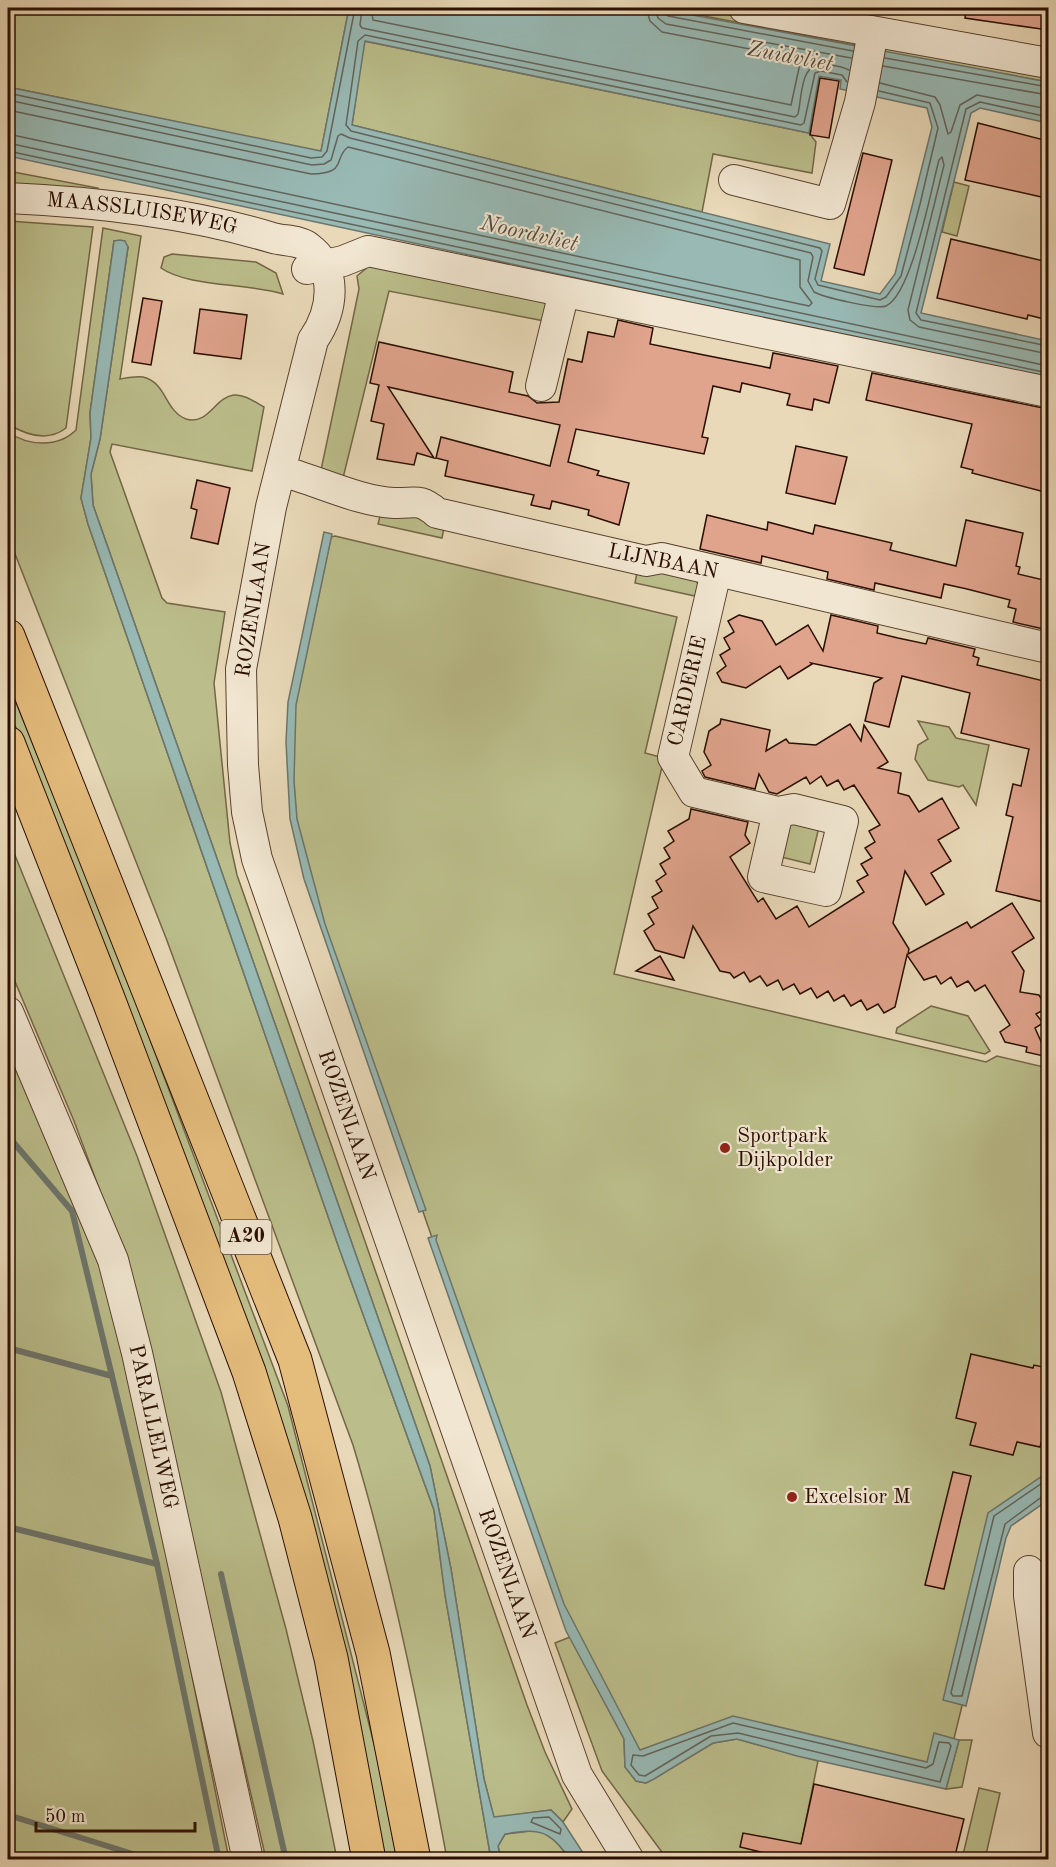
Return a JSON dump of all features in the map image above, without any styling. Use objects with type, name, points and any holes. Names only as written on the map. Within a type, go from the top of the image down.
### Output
[{"type":"highway","name":"A20","points":[[8,636],[296,1360],[373,1653],[414,1860]]},
{"type":"highway","name":"A20","points":[[8,743],[110,1001],[249,1372],[295,1518],[331,1658],[369,1860]]},
{"type":"street","points":[[744,8],[864,23],[1048,63]]},
{"type":"street","points":[[734,180],[830,204],[860,102],[864,23]]},
{"type":"street","name":"MAASSLUISEWEG","points":[[8,198],[120,206],[306,245],[314,267]]},
{"type":"street","points":[[314,267],[368,251],[1048,392]]},
{"type":"street","name":"ROZENLAAN","points":[[314,267],[308,288],[308,318],[313,340],[271,507],[241,669],[243,765],[247,812],[256,859],[577,1775],[629,1860]]},
{"type":"street","points":[[541,386],[564,292]]},
{"type":"street","name":"LIJNBAAN","points":[[281,471],[344,491],[394,503],[409,500],[427,504],[437,513],[646,561],[662,558],[1048,648]]},
{"type":"street","name":"CARDERIE","points":[[716,572],[673,757],[694,792],[778,812]]},
{"type":"street","name":"PARALLELWEG","points":[[8,1012],[113,1260],[137,1353],[248,1860]]},
{"type":"street","points":[[1029,1571],[1029,1596],[1048,1733]]},
{"type":"green space","points":[[8,8],[349,8],[321,152],[8,87]]},
{"type":"green space","points":[[663,8],[695,8],[861,41],[864,47]]},
{"type":"green space","points":[[364,41],[809,133],[816,142],[812,173],[713,154],[702,212],[352,125]]},
{"type":"green space","points":[[882,44],[1048,71],[1048,82],[878,51]]},
{"type":"green space","points":[[8,171],[98,188],[98,193],[8,187]]},
{"type":"green space","points":[[954,182],[969,186],[957,236],[942,232]]},
{"type":"green space","points":[[8,221],[93,227],[66,428],[52,435],[30,434],[8,424]]},
{"type":"green space","points":[[103,228],[141,236],[120,379],[143,377],[151,380],[161,390],[174,410],[186,419],[194,420],[206,415],[227,397],[234,395],[246,397],[264,407],[252,471],[112,444],[110,452],[162,598],[167,603],[225,612],[214,683],[230,843],[237,875],[527,1705],[545,1752],[572,1809],[563,1822],[551,1810],[494,1818],[484,1779],[451,1569],[430,1466],[93,505],[91,474],[100,439],[128,247],[114,241],[90,413],[91,438],[81,498],[88,524],[339,1248],[434,1510],[445,1595],[491,1859],[447,1859],[394,1599],[353,1445],[166,938],[8,536],[8,432],[25,440],[43,443],[61,440],[76,430]]},
{"type":"green space","points":[[172,254],[256,262],[276,273],[283,294],[186,279],[161,268],[164,257]]},
{"type":"green space","points":[[369,266],[555,298],[550,322],[389,291],[343,478],[321,470],[359,289],[357,276]]},
{"type":"green space","points":[[382,508],[445,523],[442,538],[378,524]]},
{"type":"green space","name":"Sportpark Dijkpolder","points":[[335,536],[677,617],[645,753],[664,758],[614,974],[986,1062],[997,1056],[1048,1068],[1048,1491],[1008,1519],[944,1779],[730,1725],[638,1761],[562,1610],[318,911],[298,839],[290,731],[331,537]]},
{"type":"green space","points":[[638,567],[695,579],[698,584],[695,596],[635,583]]},
{"type":"green space","points":[[8,683],[111,936],[288,1406],[388,1799],[397,1859],[381,1859],[373,1794],[101,948],[8,707]]},
{"type":"green space","points":[[918,721],[949,727],[956,738],[989,745],[976,805],[963,785],[959,787],[928,780],[915,759],[918,745],[928,739]]},
{"type":"green space","points":[[783,820],[820,823],[810,864],[777,856]]},
{"type":"green space","points":[[8,838],[137,1156],[221,1392],[286,1629],[313,1741],[337,1859],[266,1859],[129,1269],[74,1121],[8,965]]},
{"type":"green space","points":[[931,1006],[968,1016],[990,1051],[985,1054],[896,1033],[897,1028]]},
{"type":"green space","points":[[8,1024],[82,1210],[105,1284],[153,1483],[229,1859],[8,1859]]},
{"type":"green space","points":[[570,1637],[624,1739],[625,1767],[636,1781],[646,1783],[713,1743],[737,1739],[818,1761],[798,1859],[754,1851],[743,1859],[667,1859],[602,1771],[555,1643]]},
{"type":"green space","points":[[959,1740],[972,1740],[962,1787],[946,1789]]},
{"type":"green space","points":[[979,1788],[1000,1793],[985,1859],[962,1859]]},
{"type":"green space","points":[[539,1830],[555,1840],[570,1859],[501,1859],[498,1846],[505,1834]]},
{"type":"water","points":[[349,8],[655,8],[1048,82],[1048,123],[980,108],[971,113],[921,313],[1048,341],[1048,379],[8,156],[8,87],[321,151]],"holes":[[[365,41],[809,133],[819,76],[841,80],[840,89],[927,108],[932,127],[895,274],[880,294],[821,281],[830,244],[352,125]]]},
{"type":"water","points":[[114,241],[125,241],[128,247],[100,439],[91,474],[93,505],[430,1466],[451,1569],[484,1779],[494,1817],[551,1810],[563,1822],[587,1859],[570,1859],[556,1842],[543,1833],[527,1831],[505,1834],[498,1846],[501,1859],[491,1859],[445,1595],[434,1510],[339,1248],[88,524],[81,498],[91,438],[90,413]]},
{"type":"water","points":[[324,532],[332,534],[296,705],[294,781],[297,819],[325,924],[426,1210],[419,1212],[304,879],[290,819],[286,742],[288,702]]},
{"type":"water","points":[[437,1235],[436,1240],[564,1604],[640,1750],[733,1716],[927,1762],[934,1733],[959,1740],[946,1789],[797,1756],[737,1739],[713,1743],[646,1783],[636,1781],[625,1767],[624,1739],[566,1631],[428,1238]]},
{"type":"water","points":[[1048,1472],[1048,1500],[1011,1526],[1006,1538],[966,1706],[943,1700],[988,1513]]},
{"type":"building","points":[[966,8],[1048,8],[1048,30],[965,18]]},
{"type":"building","points":[[820,78],[839,81],[829,138],[810,135]]},
{"type":"building","points":[[978,123],[1048,141],[1046,198],[965,180]]},
{"type":"building","points":[[863,153],[892,160],[864,275],[834,268]]},
{"type":"building","points":[[951,239],[1048,262],[1048,320],[1028,315],[1027,319],[937,298]]},
{"type":"building","points":[[143,298],[162,301],[151,365],[132,362]]},
{"type":"building","points":[[200,309],[247,315],[241,359],[194,353]]},
{"type":"building","points":[[618,320],[653,328],[650,344],[770,368],[773,353],[838,366],[829,403],[814,399],[812,410],[787,405],[790,394],[742,383],[740,392],[713,386],[702,437],[708,438],[704,454],[576,429],[568,462],[599,471],[597,475],[629,483],[619,525],[588,515],[589,510],[552,501],[550,509],[531,505],[534,495],[445,476],[448,461],[436,458],[441,437],[550,466],[560,425],[388,387],[434,458],[417,453],[414,465],[377,459],[384,424],[371,421],[379,385],[370,383],[379,342],[513,372],[509,392],[528,396],[537,403],[559,402],[568,359],[582,362],[588,332],[614,337]]},
{"type":"building","points":[[872,373],[1048,409],[1048,475],[1045,492],[972,473],[973,470],[961,467],[972,424],[866,400]]},
{"type":"building","points":[[796,446],[847,457],[835,504],[786,493]]},
{"type":"building","points":[[197,480],[230,488],[218,544],[191,538],[197,510],[191,508]]},
{"type":"building","points":[[707,515],[767,530],[768,522],[813,534],[815,525],[892,543],[890,550],[956,566],[966,520],[1023,533],[1016,566],[1020,567],[1018,574],[1048,581],[1048,630],[1013,622],[1016,609],[1008,607],[1010,600],[967,589],[944,584],[941,598],[875,583],[874,590],[827,579],[828,572],[762,556],[761,563],[700,549]]},
{"type":"building","points":[[739,615],[762,621],[776,645],[808,625],[823,651],[831,615],[878,626],[877,633],[898,638],[926,644],[928,638],[975,649],[973,656],[979,658],[977,665],[1048,682],[1048,903],[996,891],[1013,817],[1006,815],[1013,784],[1021,786],[1029,749],[961,733],[970,693],[902,676],[889,727],[865,721],[874,683],[882,678],[811,663],[788,679],[780,666],[746,688],[722,682],[717,673],[726,666],[720,655],[730,649],[724,638],[734,632],[728,621]]},
{"type":"building","points":[[721,719],[770,730],[766,751],[786,739],[789,743],[816,745],[850,724],[861,741],[864,725],[888,762],[878,768],[901,773],[898,793],[909,796],[919,812],[942,798],[959,828],[938,840],[951,861],[931,873],[944,894],[926,905],[905,871],[893,923],[909,949],[908,954],[967,922],[971,928],[1012,903],[1034,938],[1012,952],[1024,971],[1020,992],[1039,995],[1047,1008],[1036,1014],[1043,1023],[1035,1028],[1048,1057],[1026,1052],[1027,1047],[1005,1042],[1000,1032],[1010,1025],[985,985],[975,991],[968,981],[957,987],[951,977],[941,984],[936,976],[924,980],[907,955],[895,1007],[884,1013],[878,1004],[867,1010],[861,1000],[851,1006],[844,995],[834,1001],[828,991],[817,998],[811,988],[800,994],[794,984],[783,990],[778,980],[767,986],[760,976],[750,982],[744,972],[734,978],[730,973],[720,971],[693,926],[684,958],[655,950],[644,931],[654,924],[648,914],[658,908],[652,897],[662,891],[656,881],[666,874],[660,864],[670,858],[664,848],[674,841],[668,831],[689,819],[691,809],[748,822],[745,835],[750,843],[730,857],[758,902],[763,898],[776,919],[797,906],[809,927],[864,892],[857,881],[868,875],[861,864],[872,858],[865,848],[875,842],[869,831],[880,825],[854,785],[844,790],[838,780],[827,786],[821,776],[810,784],[806,777],[777,794],[769,792],[759,774],[755,789],[705,777],[702,771],[711,765],[704,752],[709,731],[720,724]]},
{"type":"building","points":[[660,956],[674,980],[636,971]]},
{"type":"building","points":[[971,1354],[1033,1368],[1034,1365],[1048,1368],[1048,1430],[1045,1429],[1040,1447],[1017,1442],[1013,1455],[970,1445],[976,1423],[956,1418]]},
{"type":"building","points":[[953,1472],[971,1476],[944,1589],[925,1585]]},
{"type":"building","points":[[814,1784],[964,1819],[954,1860],[795,1860],[740,1847],[743,1833],[801,1844]]},
{"type":"waterway","points":[[8,1136],[72,1211],[112,1376]]},
{"type":"waterway","points":[[8,1348],[112,1376],[157,1564],[8,1527]]},
{"type":"waterway","points":[[157,1564],[219,1860]]},
{"type":"waterway","points":[[221,1574],[286,1860]]},
{"type":"waterway","points":[[8,1815],[152,1860]]},
{"type":"place","name":"Sportpark Dijkpolder","points":[[725,1148]]},
{"type":"place","name":"Excelsior M","points":[[792,1497]]},
{"type":"water label","name":"Zuidvliet","points":[[790,57]]},
{"type":"water label","name":"Noordvliet","points":[[529,234]]}]
